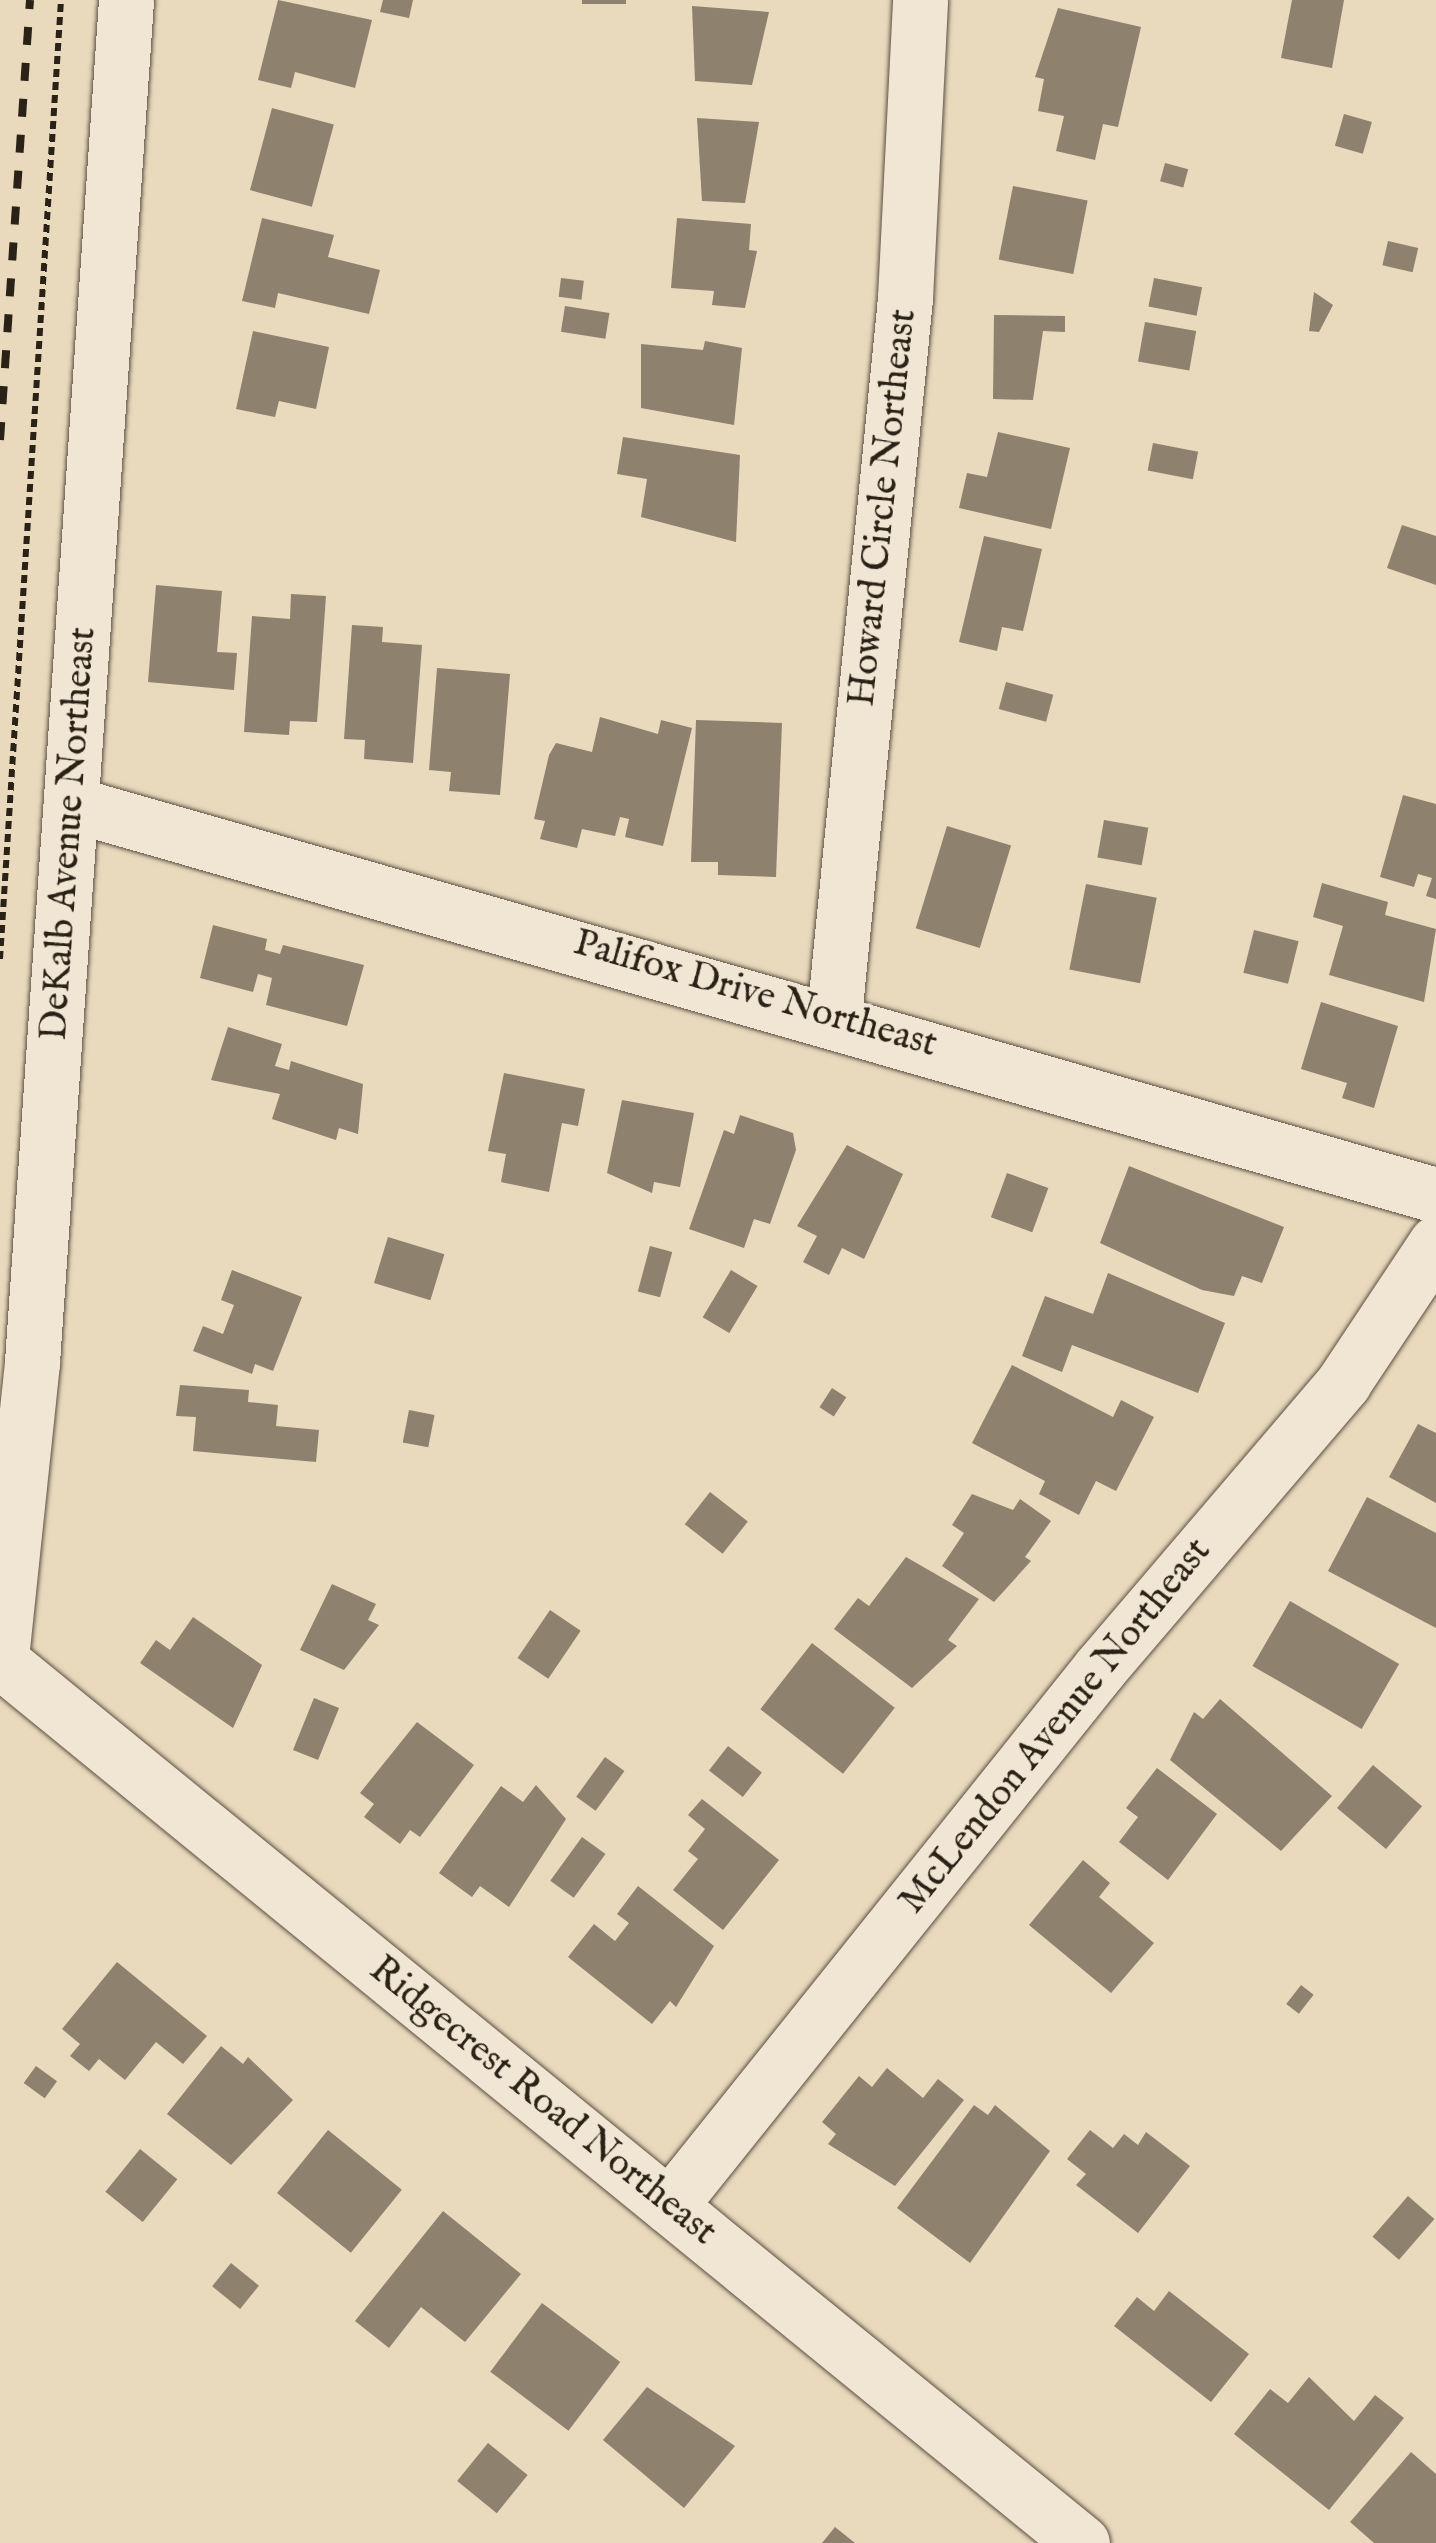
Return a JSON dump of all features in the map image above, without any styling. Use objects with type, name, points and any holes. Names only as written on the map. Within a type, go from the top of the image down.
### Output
[{"type":"street","name":"DeKalb Avenue Northeast","points":[[0,1664],[72,804],[126,0]]},
{"type":"street","name":"Howard Circle Northeast","points":[[834,1016],[905,298],[920,0]]},
{"type":"street","name":"Palifox Drive Northeast","points":[[72,804],[834,1016],[1436,1195]]},
{"type":"street","name":"McLendon Avenue Northeast","points":[[668,2206],[1100,1668],[1343,1383],[1436,1243]]},
{"type":"street","name":"Ridgecrest Road Northeast","points":[[0,1664],[1082,2543]]},
{"type":"path","points":[[0,959],[61,0]]},
{"type":"building","points":[[278,0],[372,20],[355,88],[295,72],[291,88],[258,80]]},
{"type":"building","points":[[383,0],[413,0],[409,18],[380,12]]},
{"type":"building","points":[[582,0],[626,0],[626,4],[582,4]]},
{"type":"building","points":[[1292,0],[1344,0],[1332,68],[1281,58]]},
{"type":"building","points":[[692,6],[769,12],[752,85],[695,81]]},
{"type":"building","points":[[1058,8],[1141,27],[1118,127],[1103,124],[1095,160],[1056,151],[1064,116],[1038,111],[1044,79],[1035,77]]},
{"type":"building","points":[[272,108],[334,125],[312,207],[250,190]]},
{"type":"building","points":[[1344,114],[1372,122],[1363,154],[1335,146]]},
{"type":"building","points":[[697,118],[759,122],[745,203],[702,201]]},
{"type":"building","points":[[1165,163],[1188,169],[1183,188],[1160,181]]},
{"type":"building","points":[[1013,186],[1088,201],[1073,274],[999,260]]},
{"type":"building","points":[[262,218],[334,235],[328,257],[380,270],[369,314],[278,293],[275,308],[242,301]]},
{"type":"building","points":[[677,218],[751,224],[749,250],[757,251],[745,308],[712,305],[714,291],[671,288]]},
{"type":"building","points":[[1388,241],[1418,248],[1413,272],[1382,265]]},
{"type":"building","points":[[561,278],[584,281],[582,300],[559,297]]},
{"type":"building","points":[[1154,278],[1202,287],[1197,316],[1148,306]]},
{"type":"building","points":[[1314,292],[1333,305],[1319,332],[1309,331]]},
{"type":"building","points":[[565,306],[609,313],[605,339],[561,332]]},
{"type":"building","points":[[994,315],[1065,316],[1065,332],[1043,331],[1033,400],[993,399]]},
{"type":"building","points":[[1145,322],[1196,331],[1189,370],[1138,361]]},
{"type":"building","points":[[253,331],[329,347],[316,409],[279,401],[275,417],[236,409]]},
{"type":"building","points":[[705,341],[742,348],[734,425],[641,408],[641,344],[703,350]]},
{"type":"building","points":[[998,432],[1070,448],[1051,529],[959,508],[967,473],[987,477]]},
{"type":"building","points":[[623,437],[740,455],[736,542],[641,517],[647,479],[617,474]]},
{"type":"building","points":[[1153,443],[1198,452],[1193,479],[1148,470]]},
{"type":"building","points":[[1402,525],[1436,536],[1436,585],[1387,568]]},
{"type":"building","points":[[984,536],[1042,549],[1023,631],[1002,627],[997,651],[959,642]]},
{"type":"building","points":[[156,585],[222,591],[217,652],[237,653],[234,690],[148,682]]},
{"type":"building","points":[[291,594],[326,596],[317,722],[290,721],[289,735],[244,732],[252,616],[290,619]]},
{"type":"building","points":[[352,625],[383,627],[382,642],[422,645],[413,763],[364,759],[365,740],[344,739]]},
{"type":"building","points":[[437,668],[510,674],[500,795],[449,791],[451,772],[429,770]]},
{"type":"building","points":[[1006,682],[1053,695],[1046,722],[999,709]]},
{"type":"building","points":[[600,717],[658,734],[661,720],[692,728],[663,846],[625,837],[629,819],[620,817],[615,836],[582,829],[577,848],[540,839],[545,821],[534,819],[549,755],[556,743],[592,752]]},
{"type":"building","points":[[696,720],[782,723],[776,877],[718,875],[718,862],[691,862]]},
{"type":"building","points":[[1403,795],[1436,804],[1436,899],[1426,896],[1432,878],[1418,874],[1414,887],[1380,877]]},
{"type":"building","points":[[1104,820],[1148,828],[1142,865],[1097,857]]},
{"type":"building","points":[[947,826],[1011,846],[980,948],[916,928]]},
{"type":"building","points":[[1322,883],[1388,902],[1385,915],[1436,929],[1424,1002],[1329,975],[1343,926],[1313,917]]},
{"type":"building","points":[[1086,884],[1157,898],[1140,983],[1069,969]]},
{"type":"building","points":[[213,925],[267,939],[265,950],[280,954],[283,945],[364,965],[347,1026],[266,1005],[272,978],[258,974],[253,992],[200,978]]},
{"type":"building","points":[[1254,930],[1299,941],[1288,984],[1243,973]]},
{"type":"building","points":[[1321,1002],[1398,1026],[1374,1108],[1342,1098],[1347,1083],[1301,1069]]},
{"type":"building","points":[[228,1027],[282,1044],[275,1066],[289,1070],[291,1061],[363,1084],[358,1134],[339,1128],[336,1140],[272,1119],[280,1094],[211,1080]]},
{"type":"building","points":[[504,1073],[585,1089],[578,1126],[562,1123],[549,1192],[501,1182],[506,1154],[488,1151]]},
{"type":"building","points":[[622,1100],[694,1113],[680,1187],[654,1182],[652,1193],[607,1173]]},
{"type":"building","points":[[740,1115],[793,1133],[796,1150],[770,1224],[754,1219],[744,1248],[689,1229],[724,1130],[734,1134]]},
{"type":"building","points":[[847,1145],[903,1174],[864,1259],[842,1248],[829,1275],[803,1262],[817,1236],[797,1226]]},
{"type":"building","points":[[1129,1166],[1284,1227],[1262,1283],[1242,1276],[1234,1296],[1202,1290],[1100,1243]]},
{"type":"building","points":[[1007,1173],[1048,1188],[1032,1232],[991,1217]]},
{"type":"building","points":[[388,1237],[444,1254],[430,1300],[374,1283]]},
{"type":"building","points":[[650,1246],[672,1252],[660,1297],[638,1291]]},
{"type":"building","points":[[232,1270],[302,1297],[273,1371],[255,1364],[252,1374],[193,1351],[203,1326],[223,1334],[234,1305],[221,1300]]},
{"type":"building","points":[[731,1270],[758,1286],[729,1333],[703,1317]]},
{"type":"building","points":[[1108,1273],[1225,1323],[1198,1393],[1072,1345],[1062,1372],[1022,1356],[1045,1296],[1093,1314]]},
{"type":"building","points":[[1012,1365],[1113,1417],[1121,1400],[1154,1417],[1116,1491],[1096,1481],[1079,1515],[1039,1494],[1045,1481],[972,1443]]},
{"type":"building","points":[[180,1385],[249,1390],[248,1402],[278,1405],[276,1426],[319,1430],[316,1462],[193,1451],[196,1417],[176,1416]]},
{"type":"building","points":[[832,1388],[846,1397],[834,1417],[819,1407]]},
{"type":"building","points":[[409,1410],[435,1415],[428,1447],[403,1442]]},
{"type":"building","points":[[1418,1424],[1436,1433],[1436,1503],[1389,1477]]},
{"type":"building","points":[[710,1492],[748,1522],[723,1554],[685,1524]]},
{"type":"building","points":[[972,1494],[1013,1510],[1020,1499],[1051,1521],[1025,1557],[1031,1561],[994,1602],[942,1566],[964,1533],[952,1525]]},
{"type":"building","points":[[1367,1497],[1436,1533],[1436,1628],[1328,1571]]},
{"type":"building","points":[[906,1557],[979,1599],[948,1640],[957,1646],[912,1688],[834,1629],[858,1598],[869,1606]]},
{"type":"building","points":[[332,1584],[376,1604],[368,1620],[379,1625],[344,1670],[300,1650]]},
{"type":"building","points":[[1290,1601],[1399,1664],[1362,1729],[1252,1666]]},
{"type":"building","points":[[550,1610],[581,1631],[548,1679],[518,1658]]},
{"type":"building","points":[[193,1617],[262,1665],[233,1728],[140,1663],[156,1640],[170,1650]]},
{"type":"building","points":[[812,1643],[895,1708],[843,1774],[760,1709]]},
{"type":"building","points":[[314,1698],[339,1708],[318,1760],[293,1750]]},
{"type":"building","points":[[1220,1699],[1332,1796],[1281,1851],[1170,1760],[1194,1712],[1203,1719]]},
{"type":"building","points":[[417,1722],[474,1765],[420,1837],[410,1830],[400,1844],[364,1817],[374,1804],[360,1793]]},
{"type":"building","points":[[728,1746],[762,1772],[743,1797],[709,1770]]},
{"type":"building","points":[[605,1757],[624,1771],[596,1811],[576,1797]]},
{"type":"building","points":[[1373,1765],[1422,1806],[1386,1849],[1337,1808]]},
{"type":"building","points":[[1157,1768],[1217,1814],[1168,1880],[1119,1842],[1138,1817],[1126,1808]]},
{"type":"building","points":[[536,1785],[566,1819],[509,1907],[480,1886],[472,1897],[439,1873],[501,1786],[523,1802]]},
{"type":"building","points":[[702,1799],[779,1860],[723,1930],[673,1890],[698,1859],[688,1851],[705,1829],[688,1815]]},
{"type":"building","points":[[582,1837],[605,1854],[574,1898],[550,1881]]},
{"type":"building","points":[[1083,1860],[1110,1883],[1099,1897],[1154,1943],[1111,1993],[1029,1925]]},
{"type":"building","points":[[638,1886],[714,1946],[676,2007],[670,2001],[652,2024],[568,1957],[594,1924],[615,1941],[629,1923],[617,1914]]},
{"type":"building","points":[[117,1962],[207,2036],[183,2064],[156,2042],[125,2080],[99,2059],[89,2071],[70,2056],[80,2044],[62,2029]]},
{"type":"building","points":[[1301,1985],[1314,1995],[1299,2014],[1286,2004]]},
{"type":"building","points":[[221,2046],[243,2064],[248,2057],[293,2100],[231,2165],[167,2114]]},
{"type":"building","points":[[36,2066],[57,2081],[45,2098],[24,2083]]},
{"type":"building","points":[[887,2068],[923,2098],[938,2079],[964,2100],[895,2186],[828,2144],[836,2134],[822,2122],[859,2076],[872,2087]]},
{"type":"building","points":[[974,2105],[988,2115],[995,2105],[1050,2151],[970,2263],[897,2208]]},
{"type":"building","points":[[328,2130],[402,2190],[351,2253],[277,2193]]},
{"type":"building","points":[[1090,2130],[1113,2148],[1124,2134],[1138,2145],[1146,2132],[1190,2166],[1138,2233],[1076,2185],[1086,2174],[1067,2159]]},
{"type":"building","points":[[140,2149],[177,2179],[143,2222],[105,2192]]},
{"type":"building","points":[[1408,2196],[1434,2219],[1399,2260],[1373,2237]]},
{"type":"building","points":[[443,2211],[521,2274],[465,2342],[421,2307],[389,2348],[355,2321]]},
{"type":"building","points":[[231,2263],[259,2286],[240,2309],[212,2286]]},
{"type":"building","points":[[1169,2291],[1249,2354],[1211,2402],[1114,2326],[1137,2297],[1154,2311]]},
{"type":"building","points":[[542,2303],[620,2362],[569,2431],[490,2372]]},
{"type":"building","points":[[1309,2377],[1354,2421],[1375,2395],[1404,2418],[1329,2510],[1234,2434],[1270,2389],[1288,2403]]},
{"type":"building","points":[[647,2387],[735,2446],[684,2508],[603,2440]]},
{"type":"building","points":[[488,2443],[528,2475],[497,2513],[457,2481]]},
{"type":"building","points":[[1411,2452],[1436,2474],[1436,2543],[1374,2543],[1350,2522]]},
{"type":"building","points":[[835,2527],[855,2543],[822,2543]]},
{"type":"railway","points":[[0,440],[30,0]]}]
